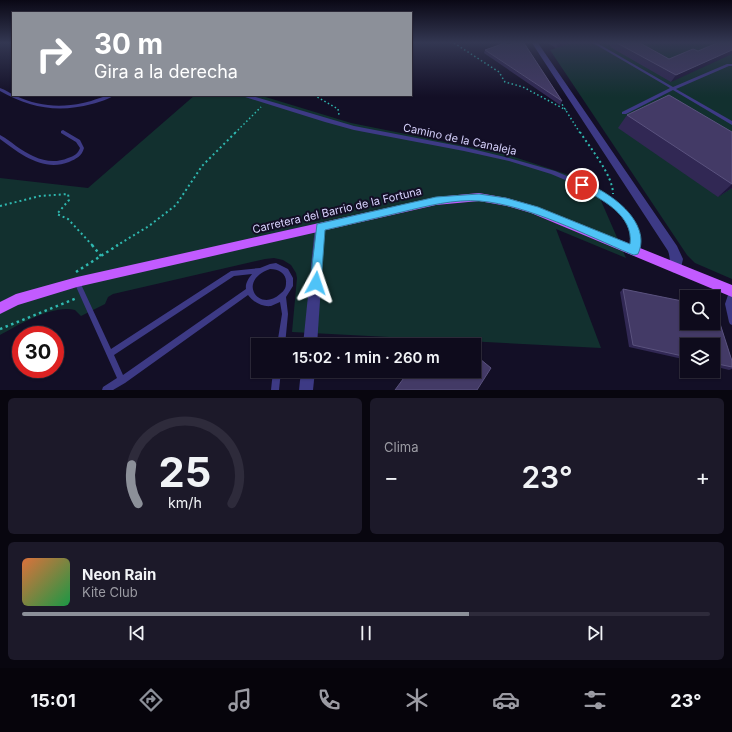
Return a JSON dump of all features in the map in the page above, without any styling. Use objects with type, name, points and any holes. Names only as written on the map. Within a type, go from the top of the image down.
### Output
[{"type":"main road","name":"Carretera del Barrio de la Fortuna","points":[[0,308],[16,300],[76,278],[436,201],[479,198],[506,202],[534,210],[732,291]]},
{"type":"street","points":[[548,61],[673,249],[677,259],[676,268]]},
{"type":"street","points":[[311,338],[320,227]]},
{"type":"street","points":[[306,390],[307,378]]},
{"type":"lane","points":[[628,61],[732,123]]},
{"type":"lane","points":[[624,113],[674,88],[728,65],[732,65]]},
{"type":"lane","points":[[0,90],[28,104],[55,108],[78,106],[110,96]]},
{"type":"lane","name":"Camino de la Canaleja","points":[[248,96],[343,124],[478,151],[520,162],[564,177],[610,200],[624,212],[635,229],[636,236],[634,251]]},
{"type":"lane","points":[[0,137],[34,160],[45,162],[62,162],[78,155],[82,148],[78,142],[63,132]]},
{"type":"lane","points":[[276,266],[287,272],[290,277],[288,291],[277,300],[264,303],[252,296],[250,281],[259,270],[265,267],[276,266]]},
{"type":"lane","points":[[110,354],[233,273],[259,270]]},
{"type":"lane","points":[[76,278],[122,380]]},
{"type":"lane","points":[[106,390],[250,290]]},
{"type":"lane","points":[[732,291],[728,304],[732,322]]},
{"type":"lane","points":[[282,338],[285,314],[283,296]]},
{"type":"lane","points":[[275,390],[276,378]]},
{"type":"path","points":[[483,61],[499,72],[505,82],[523,87],[566,110]]},
{"type":"path","points":[[316,96],[338,109],[338,113],[343,124]]},
{"type":"path","points":[[560,100],[608,176],[613,188],[610,200]]},
{"type":"path","points":[[76,278],[78,269],[160,219],[176,205],[202,166],[258,111],[266,101]]},
{"type":"path","points":[[0,206],[40,196],[68,194],[69,200],[57,214],[68,219],[101,256]]},
{"type":"path","points":[[0,329],[83,295]]},
{"type":"green space","points":[[557,61],[732,61],[732,279],[695,263],[687,255]]},
{"type":"green space","points":[[194,96],[262,96],[351,123],[505,154],[566,174],[595,187],[626,258],[556,229],[601,348],[481,342],[481,338],[408,338],[292,332],[297,278],[296,273],[291,265],[283,260],[274,258],[113,294],[108,297],[105,304],[81,316],[75,310],[57,310],[36,316],[16,326],[12,326],[12,328],[0,335],[0,178],[88,188]]},
{"type":"building","points":[[502,61],[536,61],[562,101]]},
{"type":"building","points":[[651,61],[707,61],[676,75]]},
{"type":"building","points":[[669,95],[732,132],[732,184],[627,115]]},
{"type":"building","points":[[623,289],[680,301],[680,330],[720,330],[720,324],[732,361],[732,367],[720,364],[720,338],[680,338],[680,355],[633,345]]},
{"type":"building","points":[[481,360],[491,368],[477,390],[395,390],[404,378],[481,378]]},
{"type":"route","points":[[316,283],[320,227],[436,201],[459,198],[479,198],[506,202],[534,210],[634,251],[636,236],[635,229],[624,212],[610,200],[582,185]]}]
